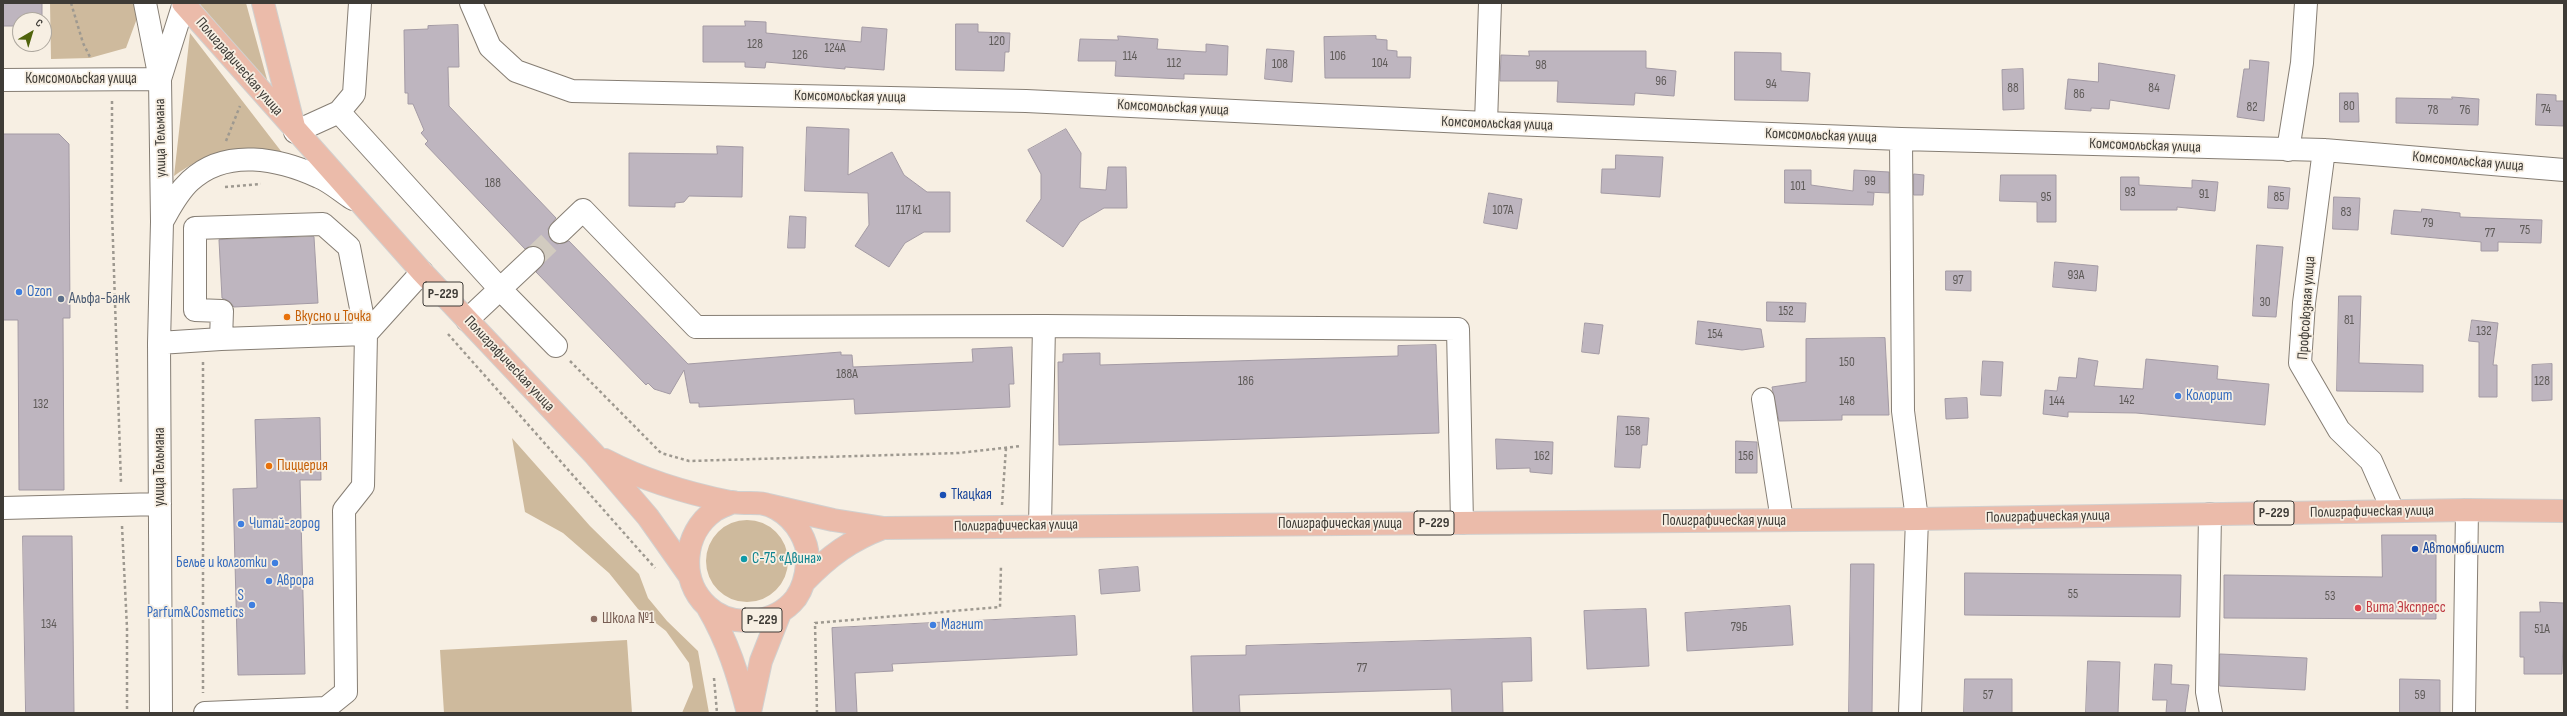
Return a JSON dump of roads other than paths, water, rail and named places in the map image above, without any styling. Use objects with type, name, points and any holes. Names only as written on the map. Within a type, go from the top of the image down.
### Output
[{"type":"main road","name":"Полиграфическая улица","points":[[184,3],[295,132],[422,272],[594,454],[648,517],[688,575],[697,595],[707,607],[726,618],[747,622],[768,619],[780,612],[796,598],[805,581],[826,559],[842,547],[861,536],[884,528]]},
{"type":"main road","name":"Полиграфическая улица","points":[[263,3],[295,132]]},
{"type":"main road","name":"Полиграфическая улица","points":[[594,454],[631,474],[664,486],[733,502],[748,501],[833,520],[884,528],[1918,519],[2467,510],[2564,511]]},
{"type":"main road","name":"Полиграфическая улица","points":[[688,575],[688,550],[695,530],[714,511],[733,502]]},
{"type":"main road","name":"Полиграфическая улица","points":[[768,505],[778,509],[794,523],[805,542],[808,560],[805,581]]},
{"type":"main road","points":[[707,607],[722,632],[733,657],[749,713]]},
{"type":"main road","points":[[749,713],[761,661],[780,612]]},
{"type":"street","name":"улица Тельмана","points":[[145,3],[160,79],[162,222],[159,343],[161,713]]},
{"type":"street","name":"улица Тельмана","points":[[160,79],[184,3]]},
{"type":"street","points":[[295,132],[340,112],[354,94],[360,3]]},
{"type":"street","name":"Комсомольская улица","points":[[471,3],[490,47],[516,71],[572,91],[1026,100],[1486,124],[1901,139],[2324,150],[2564,170]]},
{"type":"street","points":[[1486,124],[1490,3]]},
{"type":"street","points":[[2288,150],[2302,64],[2306,3]]},
{"type":"street","name":"Комсомольская улица","points":[[3,80],[160,79]]},
{"type":"street","points":[[340,112],[500,289],[556,346]]},
{"type":"street","points":[[1901,139],[1903,411],[1918,519],[1910,713]]},
{"type":"street","name":"Профсоюзная улица","points":[[2324,150],[2304,303],[2300,363],[2339,430],[2371,461],[2393,511]]},
{"type":"street","name":"улица Тельмана","points":[[162,222],[177,195],[191,180],[214,165],[241,159],[266,160],[320,177],[363,206]]},
{"type":"street","points":[[560,232],[583,210],[696,327],[1044,326],[1458,329],[1462,523]]},
{"type":"street","points":[[204,705],[326,708],[346,692],[344,510],[363,486],[366,334],[349,247],[323,224],[194,228],[194,310],[222,312],[211,340]]},
{"type":"street","points":[[467,320],[533,258]]},
{"type":"street","points":[[159,343],[366,334],[422,272]]},
{"type":"street","points":[[1040,526],[1044,326]]},
{"type":"street","points":[[1763,399],[1782,520]]},
{"type":"street","points":[[3,508],[160,504]]},
{"type":"street","points":[[2464,713],[2467,510]]},
{"type":"street","points":[[2210,514],[2207,692],[2211,713]]},
{"type":"tunnel","points":[[533,258],[560,232]]},
{"type":"place","name":"Ozon","points":[[19,292]]},
{"type":"place","name":"Альфа-Банк","points":[[61,299]]},
{"type":"place","name":"Вкусно и Точка","points":[[287,317]]},
{"type":"place","name":"Колорит","points":[[2178,396]]},
{"type":"place","name":"Пиццерия","points":[[269,466]]},
{"type":"place","name":"Ткацкая","points":[[943,495]]},
{"type":"place","name":"Читай-город","points":[[241,524]]},
{"type":"place","name":"Автомобилист","points":[[2415,549]]},
{"type":"place","name":"С-75 «Двина»","points":[[744,559]]},
{"type":"place","name":"Белье и колготки","points":[[275,563]]},
{"type":"place","name":"Аврора","points":[[269,581]]},
{"type":"place","name":"S Parfum&Cosmetics","points":[[252,605]]},
{"type":"place","name":"Вита Экспресс","points":[[2358,608]]},
{"type":"place","name":"Школа №1","points":[[594,619]]},
{"type":"place","name":"Магнит","points":[[933,625]]}]
